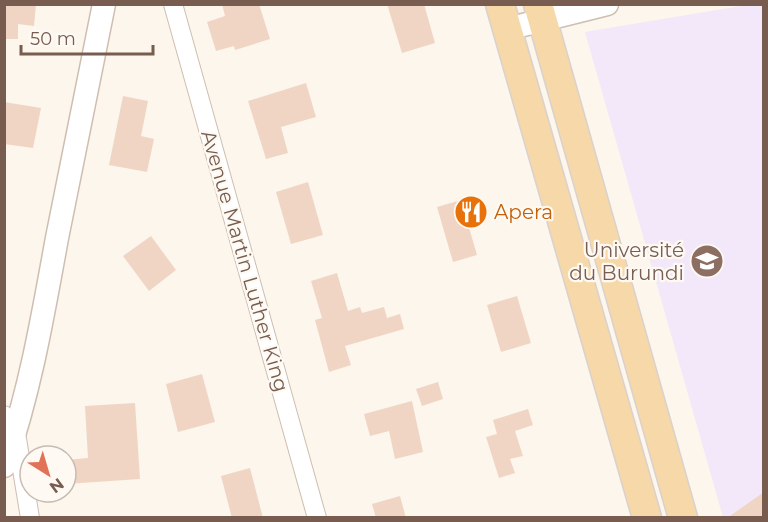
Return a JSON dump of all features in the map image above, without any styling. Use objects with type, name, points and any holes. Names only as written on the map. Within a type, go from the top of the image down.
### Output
[{"type":"main road","points":[[540,12],[674,515]]},
{"type":"main road","points":[[504,17],[647,518]]},
{"type":"street","points":[[4,466],[10,424],[38,340],[77,131],[104,4]]},
{"type":"street","name":"Avenue Martin Luther King","points":[[173,4],[317,518]]},
{"type":"street","points":[[504,17],[607,4]]},
{"type":"street","points":[[10,424],[30,518]]},
{"type":"shaded area","name":"Université du Burundi","points":[[747,5],[763,5],[763,517],[723,517],[585,32]]},
{"type":"building","points":[[4,4],[36,4],[34,26],[18,24],[18,39],[4,39]]},
{"type":"building","points":[[222,4],[259,4],[270,39],[235,50],[234,46],[216,51],[207,22],[225,16]]},
{"type":"building","points":[[387,4],[424,4],[435,43],[402,53]]},
{"type":"building","points":[[306,83],[316,117],[281,127],[288,153],[266,159],[248,101]]},
{"type":"building","points":[[123,96],[148,101],[141,136],[154,139],[147,172],[109,165]]},
{"type":"building","points":[[4,102],[41,108],[33,148],[4,144]]},
{"type":"building","points":[[308,182],[323,235],[291,244],[276,192]]},
{"type":"building","points":[[461,200],[477,255],[453,262],[437,207]]},
{"type":"building","points":[[151,236],[176,270],[149,291],[123,256]]},
{"type":"building","points":[[337,273],[348,311],[360,307],[362,313],[384,307],[387,318],[400,314],[404,329],[345,346],[351,365],[329,372],[315,320],[322,318],[311,281]]},
{"type":"building","points":[[517,296],[531,343],[501,352],[487,305]]},
{"type":"building","points":[[202,374],[215,422],[178,432],[166,384]]},
{"type":"building","points":[[438,382],[443,399],[422,406],[416,389]]},
{"type":"building","points":[[412,401],[423,452],[395,459],[389,431],[370,436],[364,414]]},
{"type":"building","points":[[135,403],[140,479],[78,483],[78,459],[88,458],[85,406]]},
{"type":"building","points":[[528,409],[533,425],[515,431],[523,456],[510,459],[515,473],[499,478],[486,437],[497,434],[493,420]]},
{"type":"building","points":[[250,468],[263,518],[232,518],[221,476]]},
{"type":"building","points":[[764,492],[764,518],[727,518]]},
{"type":"building","points":[[400,496],[406,518],[376,518],[372,504]]},
{"type":"place","name":"Apera","points":[[471,212]]},
{"type":"place","name":"Université du Burundi","points":[[707,261]]}]
